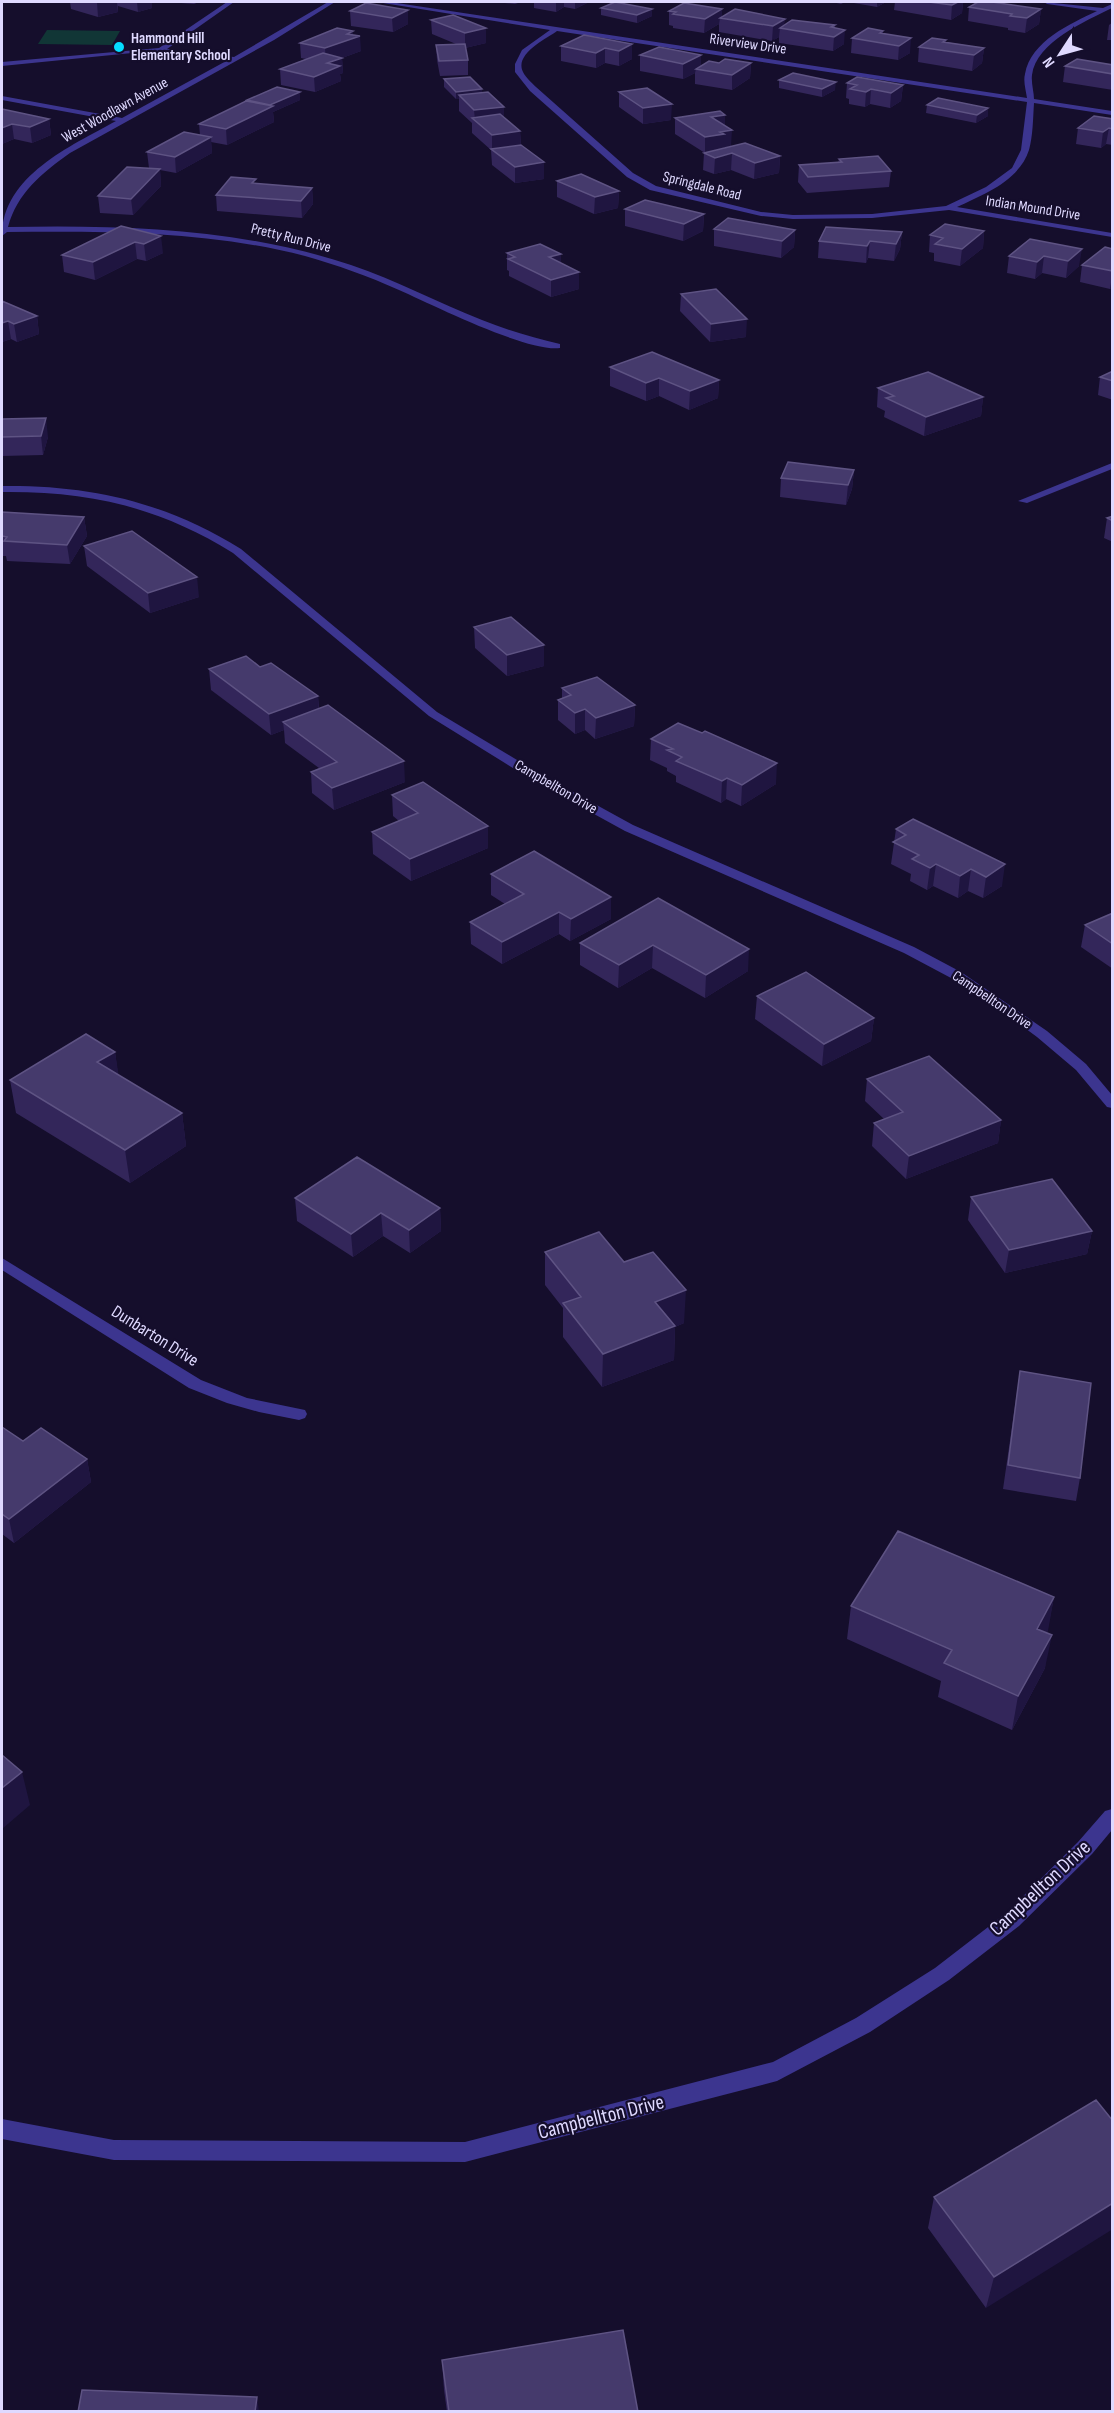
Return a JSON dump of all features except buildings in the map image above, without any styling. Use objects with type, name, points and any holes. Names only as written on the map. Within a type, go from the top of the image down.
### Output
[{"type":"street","points":[[160,50],[231,2]]},
{"type":"street","name":"West Woodlawn Avenue","points":[[3,232],[9,209],[34,177],[67,151],[236,59],[332,2]]},
{"type":"street","name":"Riverview Drive","points":[[380,2],[1113,112]]},
{"type":"street","points":[[1047,2],[1113,11]]},
{"type":"street","points":[[948,208],[989,189],[1015,169],[1025,150],[1031,100],[1028,75],[1037,54],[1056,35],[1102,9],[1113,6]]},
{"type":"street","name":"Springdale Road","points":[[557,28],[531,45],[520,58],[519,72],[523,79],[630,175],[653,188],[717,206],[793,217],[872,216],[948,208]]},
{"type":"street","points":[[2,64],[160,50],[236,59]]},
{"type":"street","points":[[2,98],[123,120]]},
{"type":"street","name":"Indian Mound Drive","points":[[948,208],[1113,235]]},
{"type":"street","name":"Pretty Run Drive","points":[[3,232],[124,229],[196,234],[255,242],[322,258],[352,268],[509,333],[557,346]]},
{"type":"street","points":[[1023,501],[1113,466]]},
{"type":"street","name":"Campbellton Drive","points":[[2,489],[79,493],[114,499],[171,515],[218,537],[433,714],[538,778],[629,828],[888,940],[956,975],[1000,1003],[1042,1034],[1081,1067],[1113,1104]]},
{"type":"street","name":"Dunbarton Drive","points":[[2,1263],[195,1384],[235,1401],[299,1414]]},
{"type":"street","name":"Campbellton Drive","points":[[2,2129],[114,2150],[465,2152],[777,2072],[864,2025],[942,1974],[1012,1920],[1113,1817]]},
{"type":"green space","points":[[47,30],[120,31],[112,45],[38,44]]},
{"type":"place","name":"Hammond Hill Elementary School","points":[[119,47]]}]
